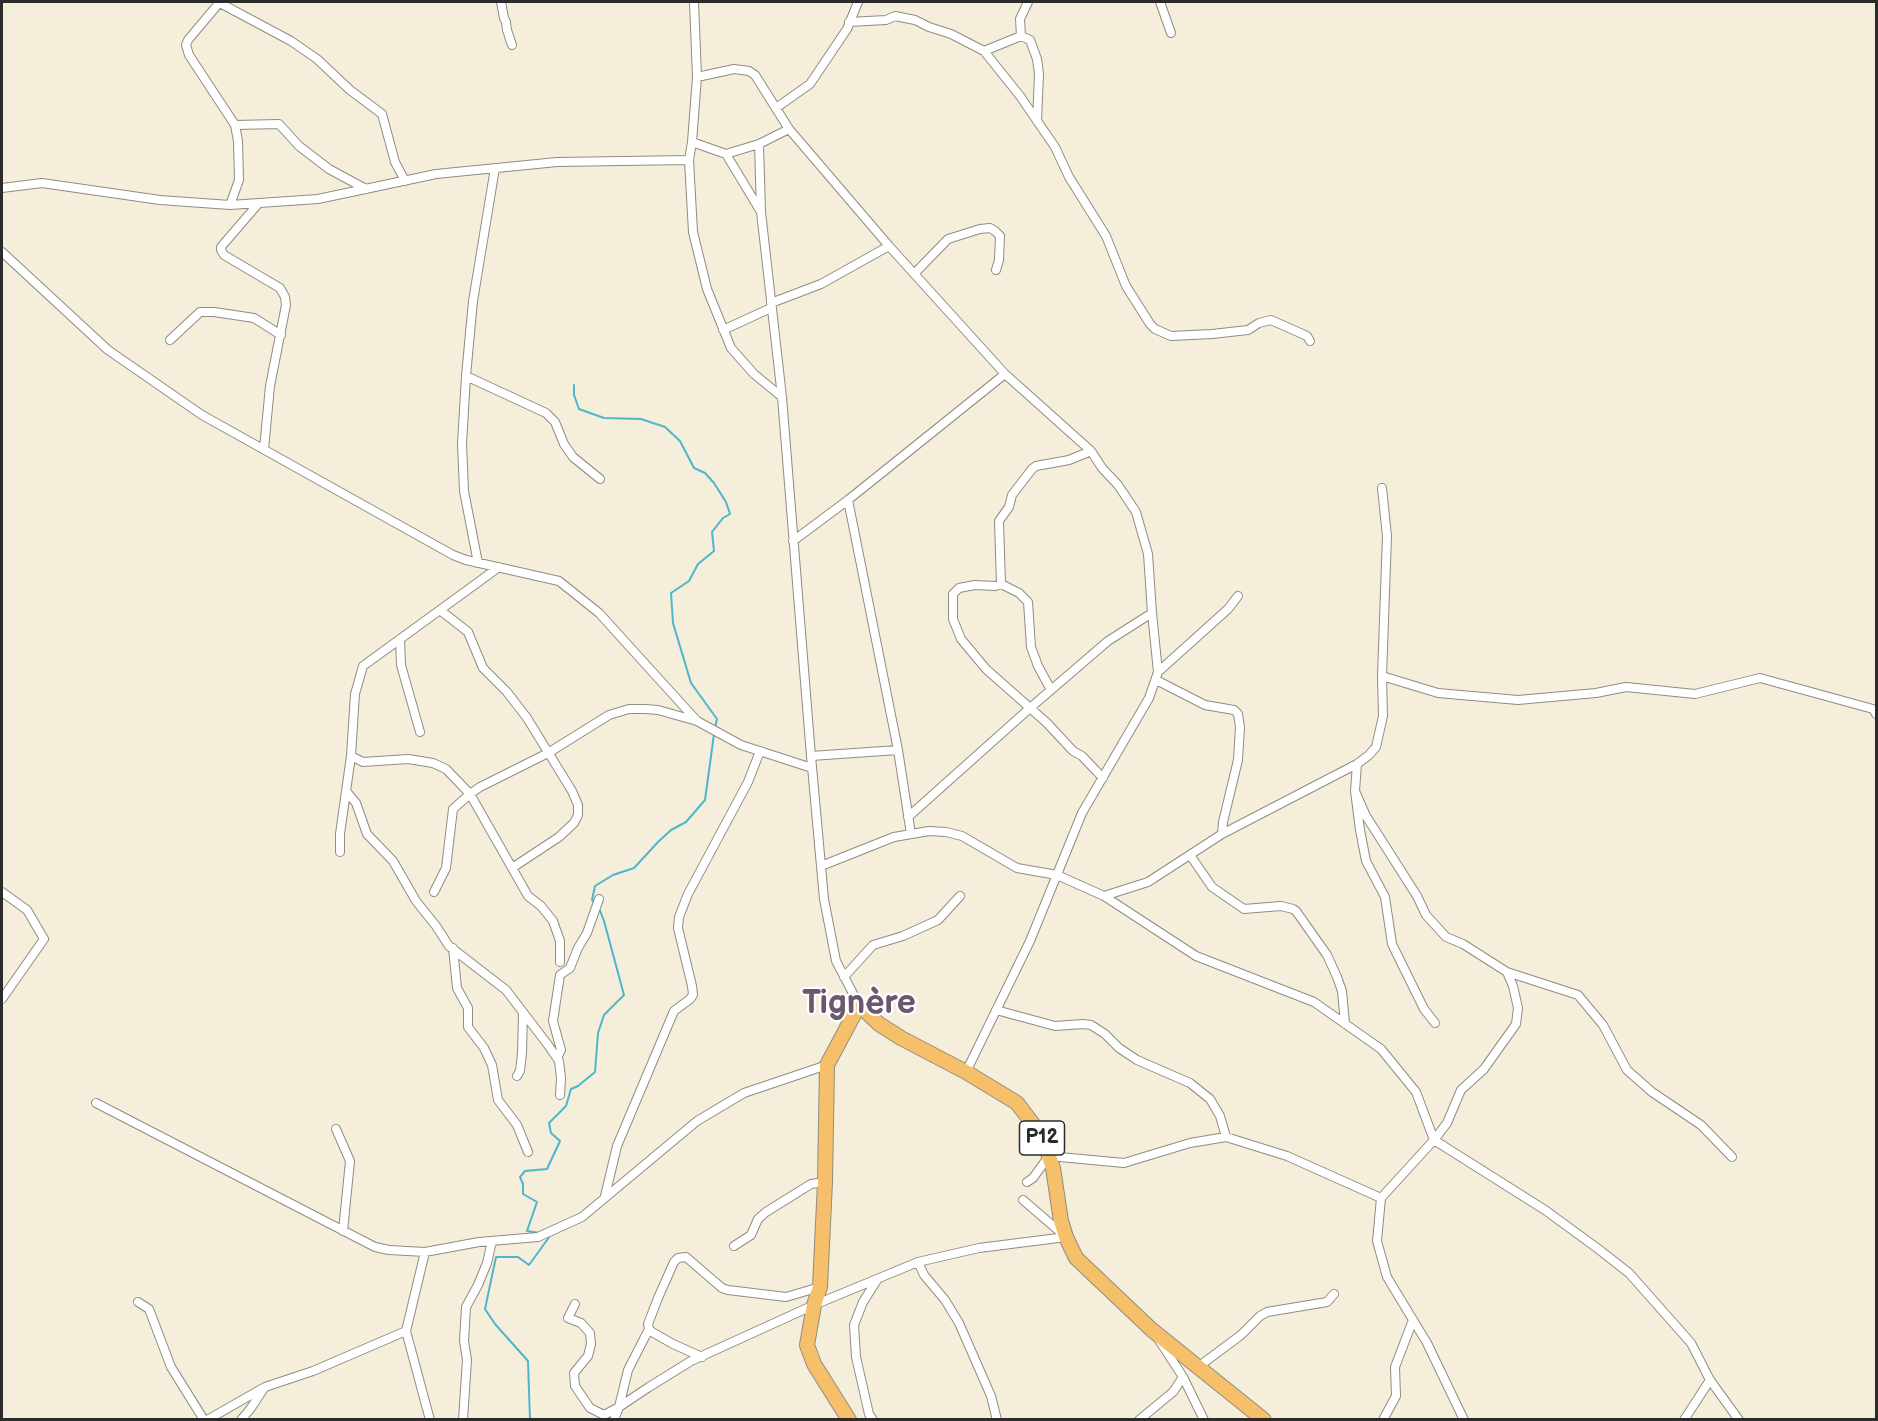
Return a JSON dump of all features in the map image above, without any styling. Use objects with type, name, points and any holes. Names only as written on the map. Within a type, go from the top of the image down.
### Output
[{"type":"main road","points":[[849,1419],[814,1364],[807,1345],[814,1305],[820,1287],[827,1065],[858,1005]]},
{"type":"main road","name":"P12","points":[[858,1005],[879,1024],[901,1038],[966,1072],[1017,1103],[1042,1136],[1055,1175],[1061,1221],[1076,1258],[1152,1330],[1264,1419]]},
{"type":"street","points":[[230,205],[239,180],[238,141],[235,125],[187,50],[188,40],[219,2],[291,41],[317,59],[350,90],[382,114],[395,162],[405,181]]},
{"type":"street","points":[[501,2],[512,45]]},
{"type":"street","points":[[694,2],[697,77],[689,160],[695,242],[706,289],[731,348],[754,374],[782,397]]},
{"type":"street","points":[[776,108],[810,84],[847,28],[857,2]]},
{"type":"street","points":[[1021,36],[1020,19],[1028,2]]},
{"type":"street","points":[[1160,2],[1171,33]]},
{"type":"street","points":[[849,22],[886,20],[895,16],[915,20],[951,34],[984,51],[1055,147],[1070,177],[1107,236],[1126,286],[1155,329],[1171,336],[1212,334],[1248,330],[1259,323],[1271,320],[1307,336],[1310,340]]},
{"type":"street","points":[[984,51],[1021,36],[1030,40],[1037,59],[1040,86],[1037,121]]},
{"type":"street","points":[[697,77],[734,69],[749,71],[759,80],[789,129],[914,274],[1005,374],[1091,451],[1136,512],[1148,554],[1157,676],[1149,698],[1082,813],[1030,941],[966,1072]]},
{"type":"street","points":[[235,125],[279,124],[299,146],[321,163],[366,189]]},
{"type":"street","points":[[692,142],[726,154],[759,144],[789,129]]},
{"type":"street","points":[[759,144],[761,212],[782,397],[824,899],[836,961],[858,1005]]},
{"type":"street","points":[[726,154],[761,212]]},
{"type":"street","points":[[2,188],[42,183],[160,200],[230,205],[258,204],[318,199],[436,174],[557,162],[689,160]]},
{"type":"street","points":[[478,563],[464,490],[462,444],[473,301],[495,168]]},
{"type":"street","points":[[258,204],[221,247],[221,250],[224,255],[280,288],[284,293],[286,305],[270,386],[264,449]]},
{"type":"street","points":[[914,274],[948,239],[965,232],[990,228],[999,236],[999,260],[996,270]]},
{"type":"street","points":[[723,330],[771,305],[820,284],[889,246]]},
{"type":"street","points":[[2,252],[108,350],[202,415],[453,555],[478,563],[559,580],[599,613],[698,721]]},
{"type":"street","points":[[170,340],[200,312],[254,318],[281,334]]},
{"type":"street","points":[[793,541],[848,500],[1005,374]]},
{"type":"street","points":[[466,375],[546,413],[555,422],[564,444],[573,457],[600,479]]},
{"type":"street","points":[[1000,584],[999,521],[1009,507],[1016,489],[1034,467],[1069,460],[1091,451]]},
{"type":"street","points":[[1104,896],[1148,882],[1222,834],[1357,764],[1370,755],[1376,747],[1383,716],[1382,676],[1387,536],[1382,488]]},
{"type":"street","points":[[848,500],[898,750],[911,834]]},
{"type":"street","points":[[340,852],[340,834],[351,756],[355,694],[363,666],[499,567]]},
{"type":"street","points":[[1051,690],[1038,666],[1031,646],[1028,602],[1019,593],[1000,584],[959,588],[953,594],[953,619],[961,639],[986,669],[1047,723],[1103,778]]},
{"type":"street","points":[[1157,676],[1228,609],[1238,596]]},
{"type":"street","points":[[440,610],[468,632],[483,668],[507,692],[527,718],[572,791],[578,805],[578,815],[559,837],[512,868]]},
{"type":"street","points":[[908,817],[1029,708],[1108,641],[1152,613]]},
{"type":"street","points":[[400,639],[401,665],[420,732]]},
{"type":"street","points":[[1157,676],[1205,705],[1234,710],[1238,714],[1240,727],[1238,760],[1222,822],[1222,834]]},
{"type":"street","points":[[1382,676],[1438,693],[1518,700],[1596,693],[1626,687],[1695,694],[1760,678],[1873,709],[1876,714]]},
{"type":"street","points":[[434,892],[446,868],[453,809],[480,786],[548,753],[609,715],[629,709],[658,710],[698,721],[741,745],[812,768]]},
{"type":"street","points":[[811,756],[898,750]]},
{"type":"street","points":[[605,1197],[617,1146],[674,1011],[693,995],[680,936],[679,917],[691,886],[748,782],[760,751]]},
{"type":"street","points":[[351,756],[363,762],[408,759],[433,763],[446,769],[470,794],[528,896],[541,906],[553,921],[560,941],[560,962]]},
{"type":"street","points":[[1357,764],[1355,791],[1366,861],[1385,897],[1392,944],[1424,1009],[1435,1023]]},
{"type":"street","points":[[346,791],[356,803],[368,834],[393,861],[416,901],[453,948],[506,990],[557,1058],[561,1078],[560,1095]]},
{"type":"street","points":[[1355,791],[1366,816],[1417,896],[1426,915],[1446,938],[1463,944],[1507,972],[1578,995],[1603,1024],[1627,1070],[1652,1092],[1701,1125],[1732,1157]]},
{"type":"street","points":[[821,866],[894,837],[929,831],[962,836],[1017,868],[1057,875],[1104,896],[1197,956],[1314,1002],[1381,1049],[1416,1092],[1434,1140],[1545,1210],[1629,1273],[1691,1343],[1710,1380],[1739,1419]]},
{"type":"street","points":[[1190,855],[1212,887],[1244,909],[1281,906],[1296,911],[1327,955],[1337,977],[1342,991],[1345,1024]]},
{"type":"street","points":[[2,892],[27,910],[44,939],[2,999]]},
{"type":"street","points":[[844,977],[873,945],[903,936],[938,920],[960,896]]},
{"type":"street","points":[[557,1058],[561,1050],[553,1021],[560,975],[570,968],[587,933],[599,899]]},
{"type":"street","points":[[453,948],[457,988],[468,1008],[468,1027],[484,1048],[492,1065],[498,1100],[517,1125],[528,1152]]},
{"type":"street","points":[[1464,1419],[1427,1343],[1387,1277],[1377,1241],[1381,1198],[1434,1140],[1447,1123],[1461,1090],[1484,1069],[1516,1024],[1518,1008],[1507,972]]},
{"type":"street","points":[[996,1010],[1055,1026],[1091,1025],[1137,1060],[1190,1083],[1210,1099],[1220,1116],[1227,1137]]},
{"type":"street","points":[[517,1076],[520,1071],[522,1053],[523,1013]]},
{"type":"street","points":[[96,1103],[375,1247],[425,1252],[492,1241],[538,1237],[582,1217],[698,1121],[744,1093],[827,1065]]},
{"type":"street","points":[[336,1129],[350,1161],[343,1231]]},
{"type":"street","points":[[1027,1182],[1033,1178],[1049,1156],[1124,1163],[1190,1143],[1227,1137],[1287,1156],[1381,1198]]},
{"type":"street","points":[[734,1246],[751,1235],[758,1219],[766,1212],[811,1184],[825,1182]]},
{"type":"street","points":[[1023,1200],[1066,1237]]},
{"type":"street","points":[[575,1304],[568,1318],[581,1323],[590,1333],[591,1344],[588,1356],[574,1373],[575,1386],[590,1408],[604,1415],[702,1357],[814,1305],[918,1262],[979,1248],[1066,1237]]},
{"type":"street","points":[[463,1419],[466,1307],[487,1263],[492,1241]]},
{"type":"street","points":[[425,1252],[406,1331],[430,1419]]},
{"type":"street","points":[[614,1419],[628,1370],[649,1329],[648,1324],[658,1298],[678,1258],[686,1257],[722,1288],[728,1290],[786,1297],[820,1287]]},
{"type":"street","points":[[918,1262],[924,1275],[945,1300],[959,1323],[991,1396],[996,1419]]},
{"type":"street","points":[[873,1419],[869,1414],[856,1357],[854,1325],[863,1302],[878,1279]]},
{"type":"street","points":[[1198,1367],[1267,1312],[1327,1302],[1334,1294]]},
{"type":"street","points":[[138,1302],[149,1309],[171,1367],[206,1419],[265,1387],[313,1371],[406,1331]]},
{"type":"street","points":[[1383,1419],[1396,1396],[1395,1367],[1413,1320]]},
{"type":"street","points":[[649,1329],[673,1344],[702,1357]]},
{"type":"street","points":[[1152,1330],[1183,1377],[1204,1419]]},
{"type":"street","points":[[1139,1419],[1173,1392],[1183,1377]]},
{"type":"street","points":[[1684,1419],[1710,1380]]},
{"type":"street","points":[[241,1419],[265,1387]]},
{"type":"waterway","points":[[574,385],[574,395],[579,409],[604,418],[641,419],[665,427],[680,441],[694,468],[705,473],[726,502],[730,514],[723,518],[712,532],[714,551],[698,564],[689,581],[671,593],[673,623],[691,683],[717,719],[715,728]]},
{"type":"waterway","points":[[595,903],[592,900],[595,886],[613,875],[634,868],[671,830],[686,822],[705,800],[714,734]]},
{"type":"waterway","points":[[539,1233],[527,1231],[537,1202],[523,1194],[520,1177],[525,1171],[547,1169],[560,1141],[551,1133],[549,1123],[566,1106],[571,1089],[595,1072],[598,1033],[604,1015],[624,995],[599,908]]},
{"type":"waterway","points":[[530,1420],[528,1361],[495,1324],[485,1309],[496,1257],[518,1257],[529,1265],[550,1236]]},
{"type":"district","name":"Tignère","points":[[859,1005]]}]
